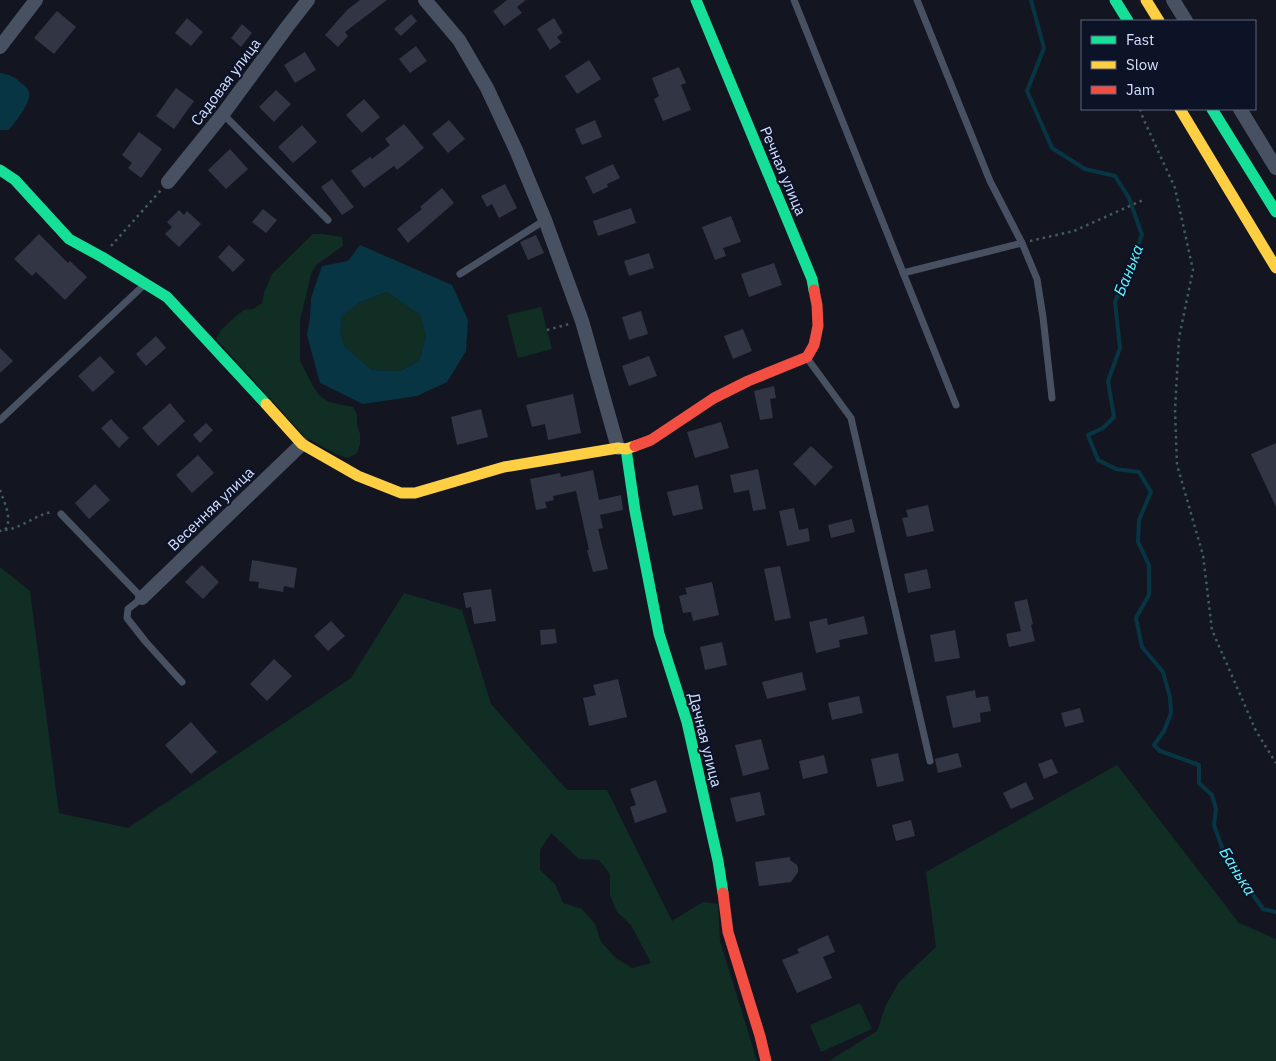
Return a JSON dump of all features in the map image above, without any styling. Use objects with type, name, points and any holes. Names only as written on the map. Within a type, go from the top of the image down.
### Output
[{"type":"street","points":[[0,47],[36,0]]},
{"type":"street","name":"Садовая улица","points":[[168,182],[223,114],[308,0]]},
{"type":"street","points":[[425,0],[459,40],[487,88],[516,150],[545,220],[582,321],[622,449]]},
{"type":"street","name":"Речная улица","points":[[696,0],[812,279],[817,305],[818,326],[814,345],[807,357]]},
{"type":"street","points":[[1115,0],[1127,20]]},
{"type":"street","points":[[1146,0],[1158,20]]},
{"type":"street","points":[[1173,0],[1185,20]]},
{"type":"street","points":[[1181,110],[1276,268]]},
{"type":"street","points":[[1213,110],[1276,212]]},
{"type":"street","points":[[1241,110],[1276,168]]},
{"type":"street","points":[[0,170],[15,180],[69,239],[167,297],[302,444],[358,476],[401,493],[415,494],[504,467],[622,449],[651,440],[714,398],[748,381],[807,357]]},
{"type":"street","name":"Весенняя улица","points":[[142,598],[302,444]]},
{"type":"street","name":"Дачная улица","points":[[622,449],[659,634],[687,722],[718,861],[728,932],[766,1061]]},
{"type":"lane","points":[[794,0],[956,405]]},
{"type":"lane","points":[[917,0],[990,181],[1022,243],[1037,279],[1052,398]]},
{"type":"lane","points":[[223,114],[328,220]]},
{"type":"lane","points":[[460,274],[545,220]]},
{"type":"lane","points":[[903,273],[1022,243]]},
{"type":"lane","points":[[0,420],[145,284]]},
{"type":"lane","points":[[807,357],[851,418],[930,761]]},
{"type":"lane","points":[[60,514],[142,598],[128,609],[128,618],[145,641],[182,682]]},
{"type":"path","points":[[1140,110],[1175,188],[1193,270],[1179,338],[1175,410],[1177,465],[1203,555],[1212,630],[1256,731],[1276,763]]},
{"type":"path","points":[[102,257],[168,182]]},
{"type":"path","points":[[1022,243],[1074,231],[1143,200]]},
{"type":"path","points":[[547,330],[582,321]]},
{"type":"path","points":[[0,490],[8,519],[8,525],[4,530]]},
{"type":"path","points":[[0,531],[14,529],[44,514],[53,512],[60,514]]},
{"type":"green space","points":[[313,234],[342,237],[343,246],[316,265],[311,274],[300,321],[300,361],[320,396],[329,402],[353,407],[357,414],[360,444],[357,453],[348,458],[336,454],[305,437],[216,339],[221,330],[236,316],[244,310],[253,309],[262,303],[272,274]]},
{"type":"green space","points":[[387,292],[420,315],[426,336],[419,361],[400,371],[372,370],[345,347],[340,332],[342,316],[359,303]]},
{"type":"green space","points":[[541,307],[552,349],[518,358],[507,315]]},
{"type":"green space","points":[[0,567],[30,591],[59,813],[128,828],[351,678],[404,593],[462,610],[491,704],[567,790],[607,790],[672,921],[703,902],[718,904],[720,941],[757,1061],[0,1061]],"holes":[[[551,833],[579,859],[599,860],[610,874],[610,895],[617,912],[631,925],[651,963],[632,968],[616,958],[601,942],[595,924],[582,909],[563,903],[555,884],[540,870],[540,850]]]},
{"type":"green space","points":[[1117,765],[1239,923],[1276,939],[1276,1061],[829,1061],[877,1031],[886,1005],[899,982],[936,947],[926,872]]},
{"type":"green space","points":[[860,1003],[872,1029],[821,1052],[810,1025]]},
{"type":"water","points":[[0,73],[16,79],[29,92],[26,106],[9,130],[0,130]]},
{"type":"water","points":[[360,245],[452,285],[468,320],[466,351],[447,382],[417,396],[363,404],[320,383],[307,335],[311,298],[322,266],[348,261]],"holes":[[[387,292],[420,315],[426,336],[419,361],[400,371],[372,370],[345,347],[340,332],[342,316],[359,303]]]},
{"type":"building","points":[[360,0],[387,0],[345,32],[348,36],[338,47],[325,35],[347,10]]},
{"type":"building","points":[[507,0],[526,0],[517,7],[522,13],[504,26],[493,11]]},
{"type":"building","points":[[57,11],[76,27],[54,54],[34,38]]},
{"type":"building","points":[[411,14],[417,21],[401,36],[394,29]]},
{"type":"building","points":[[187,18],[203,32],[191,46],[175,33]]},
{"type":"building","points":[[554,18],[563,33],[557,37],[561,42],[550,50],[537,29]]},
{"type":"building","points":[[242,24],[252,33],[241,47],[231,38]]},
{"type":"building","points":[[416,46],[427,61],[410,73],[399,59]]},
{"type":"building","points":[[305,52],[316,70],[295,83],[284,65]]},
{"type":"building","points":[[589,60],[601,79],[577,94],[565,76]]},
{"type":"building","points":[[679,67],[686,83],[681,85],[691,110],[663,121],[654,99],[659,96],[652,78]]},
{"type":"building","points":[[176,88],[194,101],[174,129],[156,116]]},
{"type":"building","points":[[276,90],[291,104],[274,122],[259,107]]},
{"type":"building","points":[[364,99],[380,117],[362,133],[346,115]]},
{"type":"building","points":[[449,120],[465,139],[448,153],[432,134]]},
{"type":"building","points":[[595,120],[602,137],[582,145],[575,129]]},
{"type":"building","points":[[404,124],[424,148],[397,170],[394,166],[364,188],[351,171],[370,157],[372,159],[390,145],[385,139]]},
{"type":"building","points":[[302,125],[317,142],[293,163],[278,147]]},
{"type":"building","points":[[139,132],[162,149],[141,178],[128,168],[132,163],[122,155]]},
{"type":"building","points":[[230,149],[248,169],[226,189],[208,170]]},
{"type":"building","points":[[613,164],[620,178],[607,184],[608,187],[593,194],[585,177]]},
{"type":"building","points":[[332,179],[354,207],[342,215],[321,187]]},
{"type":"building","points":[[505,184],[517,208],[499,218],[492,204],[487,207],[481,196]]},
{"type":"building","points":[[442,188],[454,203],[408,243],[397,229],[422,209],[420,207]]},
{"type":"building","points":[[631,208],[636,223],[598,236],[593,221]]},
{"type":"building","points":[[263,209],[277,220],[266,233],[252,222]]},
{"type":"building","points":[[179,210],[184,215],[187,211],[201,224],[179,247],[165,234],[172,227],[167,222]]},
{"type":"building","points":[[731,216],[741,242],[723,248],[726,256],[715,260],[702,227]]},
{"type":"building","points":[[39,234],[68,263],[70,261],[87,277],[65,300],[36,272],[32,276],[14,259]]},
{"type":"building","points":[[536,235],[544,253],[528,260],[520,242]]},
{"type":"building","points":[[229,245],[245,260],[233,272],[218,257]]},
{"type":"building","points":[[649,253],[654,268],[629,276],[624,261]]},
{"type":"building","points":[[774,263],[782,285],[749,297],[741,274]]},
{"type":"building","points":[[641,311],[648,334],[629,340],[622,317]]},
{"type":"building","points":[[743,329],[752,351],[733,359],[724,336]]},
{"type":"building","points":[[156,336],[166,348],[146,366],[136,354]]},
{"type":"building","points":[[0,348],[13,361],[0,373]]},
{"type":"building","points":[[100,356],[115,372],[93,392],[78,376]]},
{"type":"building","points":[[649,356],[657,376],[629,386],[622,366]]},
{"type":"building","points":[[774,386],[776,398],[770,399],[773,418],[760,420],[754,391]]},
{"type":"building","points":[[573,394],[581,433],[548,440],[545,424],[532,427],[526,405]]},
{"type":"building","points":[[170,403],[185,421],[158,446],[142,428]]},
{"type":"building","points":[[481,409],[488,437],[457,445],[451,417]]},
{"type":"building","points":[[111,419],[129,438],[119,448],[101,428]]},
{"type":"building","points":[[721,422],[729,448],[695,458],[687,432]]},
{"type":"building","points":[[206,423],[213,430],[200,443],[193,435]]},
{"type":"building","points":[[1276,443],[1276,507],[1251,454]]},
{"type":"building","points":[[811,446],[833,467],[815,486],[793,464]]},
{"type":"building","points":[[198,455],[214,473],[192,493],[176,475]]},
{"type":"building","points":[[758,469],[766,509],[753,511],[749,490],[734,493],[730,475]]},
{"type":"building","points":[[593,470],[599,500],[621,495],[623,510],[600,515],[603,528],[598,529],[608,569],[593,572],[576,491],[553,496],[554,500],[545,502],[547,508],[536,510],[530,479],[560,473],[561,477]]},
{"type":"building","points":[[95,484],[110,500],[89,519],[75,503]]},
{"type":"building","points":[[698,485],[703,509],[673,516],[667,492]]},
{"type":"building","points":[[928,505],[934,531],[907,537],[902,518],[908,517],[906,510]]},
{"type":"building","points":[[794,508],[799,530],[808,528],[810,541],[787,546],[779,511]]},
{"type":"building","points":[[852,519],[855,532],[831,538],[828,525]]},
{"type":"building","points":[[252,560],[297,568],[294,588],[284,586],[283,592],[258,588],[259,582],[249,581]]},
{"type":"building","points":[[202,565],[219,582],[203,599],[185,582]]},
{"type":"building","points":[[780,566],[791,618],[775,621],[764,569]]},
{"type":"building","points":[[927,569],[931,588],[908,593],[904,574]]},
{"type":"building","points":[[712,582],[719,615],[693,621],[691,612],[683,613],[679,596],[687,594],[685,588]]},
{"type":"building","points":[[491,589],[496,621],[474,624],[471,607],[466,608],[463,593]]},
{"type":"building","points":[[1027,599],[1035,641],[1009,647],[1006,634],[1021,631],[1014,602]]},
{"type":"building","points":[[864,616],[868,634],[839,640],[840,647],[816,653],[809,622],[827,618],[828,625]]},
{"type":"building","points":[[331,621],[345,636],[328,651],[314,636]]},
{"type":"building","points":[[555,629],[557,643],[541,645],[540,630]]},
{"type":"building","points":[[955,630],[960,658],[935,662],[930,635]]},
{"type":"building","points":[[722,642],[727,665],[705,670],[700,647]]},
{"type":"building","points":[[274,659],[292,676],[267,701],[250,684]]},
{"type":"building","points":[[802,672],[806,690],[767,699],[762,682]]},
{"type":"building","points":[[618,679],[627,717],[589,726],[583,698],[596,695],[593,685]]},
{"type":"building","points":[[975,690],[976,698],[988,696],[991,711],[980,713],[981,722],[953,728],[946,696]]},
{"type":"building","points":[[859,696],[863,713],[832,720],[828,703]]},
{"type":"building","points":[[1080,708],[1084,722],[1065,727],[1061,713]]},
{"type":"building","points":[[191,722],[217,752],[191,774],[165,745]]},
{"type":"building","points":[[761,739],[769,769],[743,776],[735,745]]},
{"type":"building","points":[[898,753],[904,781],[877,787],[871,759]]},
{"type":"building","points":[[958,753],[962,767],[938,773],[935,759]]},
{"type":"building","points":[[824,755],[828,773],[803,779],[799,761]]},
{"type":"building","points":[[1052,759],[1058,773],[1044,779],[1038,764]]},
{"type":"building","points":[[656,780],[667,812],[635,823],[630,807],[636,805],[630,789]]},
{"type":"building","points":[[1026,782],[1034,799],[1011,809],[1003,793]]},
{"type":"building","points":[[760,792],[765,815],[736,822],[730,798]]},
{"type":"building","points":[[911,820],[915,836],[896,841],[892,825]]},
{"type":"building","points":[[790,857],[790,860],[798,868],[798,872],[791,882],[759,886],[755,862]]},
{"type":"building","points":[[828,935],[835,952],[823,957],[832,978],[797,993],[782,960],[799,953],[797,949]]},
{"type":"waterway","name":"Банька","points":[[1031,0],[1044,48],[1027,91],[1052,148],[1085,169],[1115,176],[1129,198],[1142,235],[1115,302],[1120,348],[1108,381],[1114,417],[1103,428],[1088,435],[1098,460],[1116,469],[1139,472],[1151,492],[1139,520],[1138,542],[1149,565],[1149,595],[1136,618],[1142,647],[1163,672],[1170,697],[1171,713],[1164,731],[1154,745],[1160,751],[1199,765],[1199,783],[1212,795],[1216,809],[1214,825],[1224,853],[1263,909],[1276,912]]},
{"type":"traffic: fast","points":[[696,0],[812,279],[814,290]]},
{"type":"traffic: fast","points":[[1115,0],[1127,20]]},
{"type":"traffic: fast","points":[[1213,110],[1276,212]]},
{"type":"traffic: fast","points":[[0,170],[15,180],[69,239],[167,297],[266,404]]},
{"type":"traffic: fast","points":[[626,449],[635,511],[659,634],[687,722],[718,861],[723,893]]},
{"type":"traffic: slow","points":[[1146,0],[1158,20]]},
{"type":"traffic: slow","points":[[1181,110],[1276,268]]},
{"type":"traffic: slow","points":[[266,404],[302,444],[358,476],[401,493],[415,493],[504,467],[618,448],[626,449],[635,446]]},
{"type":"traffic: jam","points":[[635,446],[651,440],[714,398],[748,381],[807,357],[814,345],[818,326],[814,290]]},
{"type":"traffic: jam","points":[[723,893],[728,932],[766,1061]]}]
